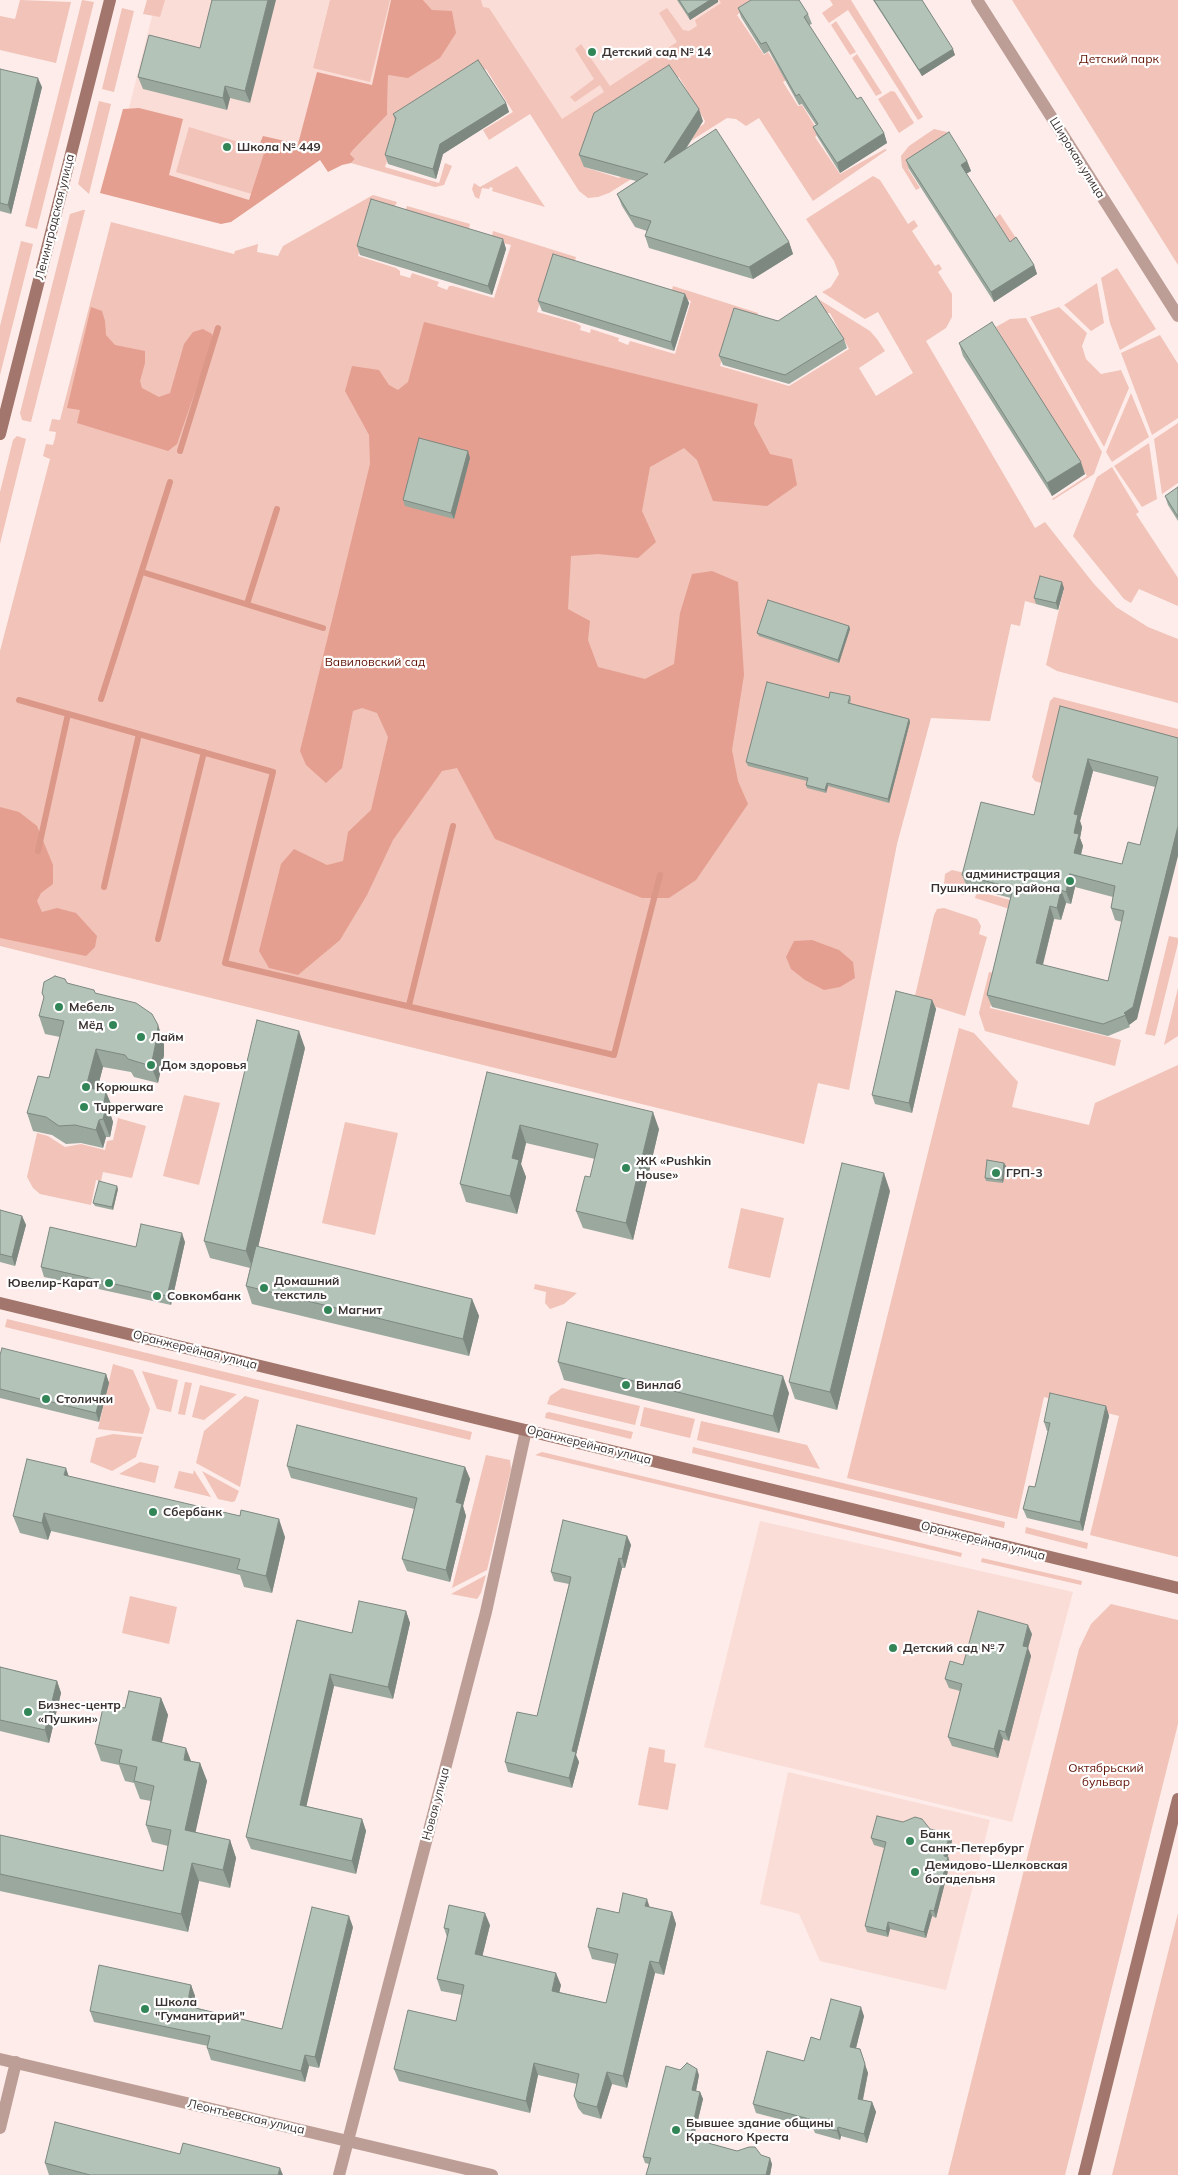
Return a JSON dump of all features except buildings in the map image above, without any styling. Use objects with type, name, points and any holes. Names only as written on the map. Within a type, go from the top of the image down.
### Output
[{"type":"street","name":"Ленинградская улица","points":[[0,434],[110,0]]},
{"type":"street","name":"Широкая улица","points":[[977,0],[1178,316]]},
{"type":"street","name":"Оранжерейная улица","points":[[0,1304],[1178,1588]]},
{"type":"street","name":"Новая улица","points":[[339,2175],[486,1612],[526,1430]]},
{"type":"street","points":[[1084,2175],[1178,1799]]},
{"type":"street","name":"Леонтьевская улица","points":[[0,2058],[492,2175]]},
{"type":"street","points":[[0,2128],[16,2062]]},
{"type":"shaded area","name":"Школа № 449","points":[[156,0],[749,0],[562,135],[497,35],[228,219],[108,192]]},
{"type":"shaded area","name":"Детский сад № 7","points":[[760,1521],[1073,1592],[1012,1822],[704,1747]]},
{"type":"shaded area","points":[[788,1772],[990,1820],[946,1990],[820,1961],[799,1914],[760,1904]]},
{"type":"green space","points":[[20,0],[71,2],[56,63],[0,50],[0,16],[15,19]]},
{"type":"green space","points":[[82,0],[94,2],[37,229],[25,226]]},
{"type":"green space","points":[[147,0],[165,0],[160,17],[143,14]]},
{"type":"green space","points":[[330,0],[390,0],[370,82],[313,68]]},
{"type":"green space","points":[[391,0],[423,0],[432,10],[452,11],[456,33],[440,58],[408,78],[388,75],[387,115],[350,154],[355,159],[351,163],[328,172],[320,160],[231,222],[221,224],[100,193],[123,109],[139,108],[183,119],[169,175],[249,200],[265,150],[260,143],[263,136],[298,144],[317,72],[372,85]]},
{"type":"green space","points":[[423,0],[481,0],[483,7],[489,8],[562,119],[604,92],[600,85],[575,102],[570,97],[594,79],[575,49],[581,44],[610,86],[677,42],[659,13],[667,8],[683,30],[689,31],[697,26],[695,20],[721,3],[719,0],[756,0],[737,15],[764,55],[768,52],[786,80],[783,82],[798,106],[802,105],[819,133],[815,137],[840,174],[885,149],[887,150],[813,201],[759,118],[746,126],[736,119],[727,118],[659,161],[655,156],[704,124],[705,121],[679,77],[594,133],[584,167],[619,178],[648,160],[652,166],[609,193],[588,198],[579,191],[530,114],[489,140],[483,130],[513,112],[486,69],[394,123],[398,129],[385,167],[439,183],[445,163],[452,166],[444,185],[435,187],[351,163],[355,159],[350,154],[353,150],[387,115],[388,75],[408,77],[440,58],[432,10]]},
{"type":"green space","points":[[830,0],[851,0],[923,117],[918,120],[848,10],[829,23],[822,13],[833,5]]},
{"type":"green space","name":"Детский парк","points":[[1012,0],[1178,0],[1178,265]]},
{"type":"green space","points":[[122,8],[134,11],[114,92],[102,89]]},
{"type":"green space","points":[[836,21],[856,52],[850,55],[831,25]]},
{"type":"green space","points":[[857,54],[882,93],[876,96],[852,58]]},
{"type":"green space","points":[[891,91],[895,92],[914,123],[899,133],[878,99]]},
{"type":"green space","points":[[99,101],[111,104],[89,194],[78,184]]},
{"type":"green space","points":[[189,127],[265,150],[252,194],[176,172]]},
{"type":"green space","points":[[934,129],[947,132],[954,140],[908,169],[920,188],[916,190],[902,167],[901,156],[909,146]]},
{"type":"green space","points":[[517,166],[545,207],[492,191],[493,188],[490,187],[489,189],[482,188],[479,199],[475,197],[472,189],[474,183],[480,187]]},
{"type":"green space","name":"Вавиловский сад","points":[[873,176],[880,180],[908,224],[914,220],[918,226],[912,231],[935,266],[939,264],[942,269],[938,272],[952,294],[952,317],[946,328],[926,341],[1035,528],[1045,522],[1094,584],[1116,607],[1148,627],[1178,639],[1178,703],[1057,671],[1046,665],[1064,588],[1042,582],[1036,604],[1025,601],[1020,626],[1011,624],[990,721],[931,718],[897,844],[849,1090],[818,1083],[804,1144],[0,946],[0,651],[50,459],[43,456],[46,444],[53,445],[55,438],[56,432],[49,431],[52,419],[60,420],[111,222],[234,254],[235,251],[258,244],[257,252],[278,256],[283,246],[373,195],[397,202],[394,208],[374,206],[358,256],[396,268],[400,271],[400,275],[410,278],[412,273],[439,282],[437,286],[447,290],[449,286],[453,286],[494,298],[511,245],[491,240],[493,231],[576,257],[574,265],[554,259],[537,312],[576,323],[581,326],[580,330],[590,333],[591,329],[619,338],[618,341],[628,345],[630,341],[675,354],[691,301],[671,294],[673,286],[758,313],[756,320],[735,314],[720,366],[789,386],[849,349],[830,313],[804,313],[800,306],[815,297],[870,331],[885,351],[859,368],[876,396],[913,373],[878,312],[865,319],[822,292],[831,287],[839,274],[834,261],[806,219]]},
{"type":"green space","points":[[407,206],[470,224],[468,231],[405,212]]},
{"type":"green space","points":[[85,210],[31,422],[22,420],[20,413],[70,214]]},
{"type":"green space","points":[[1000,214],[1020,244],[1014,248],[995,218]]},
{"type":"green space","points":[[21,241],[33,244],[0,375],[0,326]]},
{"type":"green space","points":[[1117,268],[1156,329],[1120,350],[1110,323],[1101,278]]},
{"type":"green space","points":[[1097,283],[1104,323],[1091,331],[1064,305]]},
{"type":"green space","points":[[91,307],[102,311],[106,335],[115,345],[145,351],[145,363],[140,381],[142,388],[159,397],[170,393],[184,344],[193,332],[203,329],[212,334],[213,340],[177,444],[168,451],[77,423],[80,410],[67,408]]},
{"type":"green space","points":[[1059,307],[1087,333],[1082,346],[1086,359],[1101,374],[1121,370],[1129,388],[1104,447],[1030,317]]},
{"type":"green space","points":[[1026,318],[1102,452],[1094,474],[1053,500],[1087,476],[996,327],[1010,319]]},
{"type":"green space","points":[[424,322],[758,404],[754,424],[770,454],[792,459],[797,485],[767,506],[713,501],[697,460],[684,448],[650,467],[642,511],[656,542],[638,558],[598,554],[571,556],[568,609],[590,621],[588,640],[598,667],[645,679],[674,664],[680,613],[692,574],[712,571],[738,582],[744,675],[732,750],[738,781],[748,804],[696,880],[669,898],[642,898],[495,839],[457,768],[442,771],[393,840],[367,895],[340,940],[298,975],[269,968],[259,951],[281,864],[294,849],[327,865],[343,861],[348,832],[371,810],[388,737],[377,713],[362,708],[353,711],[342,768],[326,783],[306,765],[300,751],[370,464],[369,435],[345,391],[352,366],[379,370],[389,385],[398,390],[408,382]]},
{"type":"green space","points":[[1160,335],[1178,364],[1178,418],[1152,435],[1121,353]]},
{"type":"green space","points":[[1131,393],[1149,437],[1112,462],[1106,452]]},
{"type":"green space","points":[[1178,423],[1178,483],[1162,494],[1154,439]]},
{"type":"green space","points":[[17,436],[26,439],[0,544],[0,492],[13,440]]},
{"type":"green space","points":[[1149,443],[1157,499],[1142,507],[1114,466]]},
{"type":"green space","points":[[1112,467],[1139,512],[1136,514],[1178,578],[1178,606],[1139,589],[1131,603],[1124,599],[1073,536],[1097,477]]},
{"type":"green space","points":[[1054,697],[1178,729],[1178,748],[1088,726],[1047,785],[1035,781],[1032,777],[1050,701]]},
{"type":"green space","points":[[0,807],[19,812],[37,826],[53,865],[53,884],[41,893],[37,901],[42,912],[57,908],[76,913],[97,936],[95,947],[86,956],[0,938]]},
{"type":"green space","points":[[952,870],[969,874],[964,895],[950,891],[944,885],[945,874]]},
{"type":"green space","points":[[977,891],[1021,903],[1019,912],[975,898]]},
{"type":"green space","points":[[944,908],[977,919],[981,926],[979,934],[987,937],[965,1016],[914,1000],[934,915],[937,909]]},
{"type":"green space","points":[[1169,936],[1178,938],[1178,943],[1155,1036],[1145,1034]]},
{"type":"green space","points":[[812,940],[839,950],[853,962],[855,978],[840,987],[824,990],[805,980],[791,969],[786,957],[794,941]]},
{"type":"green space","points":[[989,972],[999,974],[990,1008],[1121,1040],[1115,1066],[985,1031],[979,1013]]},
{"type":"green space","points":[[1178,988],[1178,1036],[1164,1045]]},
{"type":"green space","points":[[959,1028],[974,1033],[1018,1082],[1012,1107],[1089,1125],[1095,1103],[1178,1065],[1178,1557],[1090,1535],[1119,1416],[1044,1397],[1017,1519],[847,1478]]},
{"type":"green space","points":[[184,1095],[220,1103],[199,1185],[163,1176]]},
{"type":"green space","points":[[118,1118],[146,1126],[132,1178],[103,1172],[101,1181],[96,1180],[91,1205],[40,1194],[33,1188],[27,1177],[37,1133],[48,1136],[65,1147],[81,1144],[105,1150],[107,1141],[113,1140]]},
{"type":"green space","points":[[345,1122],[398,1133],[375,1235],[322,1223]]},
{"type":"green space","points":[[741,1208],[784,1218],[770,1278],[728,1268]]},
{"type":"green space","points":[[535,1284],[577,1293],[564,1304],[550,1309],[545,1303],[546,1292],[534,1289]]},
{"type":"green space","points":[[7,1319],[472,1432],[470,1440],[5,1327]]},
{"type":"green space","points":[[113,1364],[133,1370],[150,1409],[143,1434],[98,1429]]},
{"type":"green space","points":[[142,1371],[178,1380],[171,1412],[157,1409]]},
{"type":"green space","points":[[185,1382],[192,1383],[185,1415],[178,1414]]},
{"type":"green space","points":[[200,1385],[237,1394],[204,1420],[192,1417]]},
{"type":"green space","points":[[562,1388],[640,1406],[635,1425],[547,1404],[550,1396]]},
{"type":"green space","points":[[245,1396],[259,1400],[240,1487],[196,1463],[204,1431]]},
{"type":"green space","points":[[644,1407],[695,1419],[690,1438],[640,1426]]},
{"type":"green space","points":[[549,1412],[633,1432],[631,1439],[545,1418],[546,1413]]},
{"type":"green space","points":[[701,1421],[807,1445],[820,1469],[697,1440]]},
{"type":"green space","points":[[113,1434],[142,1437],[136,1457],[112,1471],[90,1462],[96,1438]]},
{"type":"green space","points":[[693,1447],[1005,1522],[1004,1528],[692,1453]]},
{"type":"green space","points":[[542,1452],[962,1553],[961,1557],[535,1455]]},
{"type":"green space","points":[[486,1455],[510,1460],[511,1469],[487,1570],[452,1588]]},
{"type":"green space","points":[[140,1462],[159,1466],[155,1483],[119,1474]]},
{"type":"green space","points":[[194,1470],[211,1497],[174,1488],[179,1471],[193,1474]]},
{"type":"green space","points":[[202,1471],[239,1491],[235,1501],[218,1499]]},
{"type":"green space","points":[[1026,1527],[1088,1543],[1087,1549],[1025,1533]]},
{"type":"green space","points":[[982,1558],[1082,1581],[1081,1585],[981,1562]]},
{"type":"green space","points":[[486,1575],[481,1593],[477,1599],[451,1594]]},
{"type":"green space","points":[[130,1596],[177,1607],[169,1644],[122,1633]]},
{"type":"green space","name":"Октябрьский бульвар","points":[[1111,1604],[1178,1620],[1178,1724],[1065,2175],[948,2175],[1079,1649],[1091,1624]]},
{"type":"green space","points":[[649,1747],[665,1750],[664,1762],[676,1764],[668,1810],[638,1805]]},
{"type":"green space","points":[[1178,1913],[1178,2175],[1112,2175]]},
{"type":"waterway","points":[[180,451],[218,328]]},
{"type":"waterway","points":[[101,699],[170,482]]},
{"type":"waterway","points":[[247,604],[277,509]]},
{"type":"waterway","points":[[142,572],[323,628]]},
{"type":"waterway","points":[[19,700],[273,772],[225,963],[614,1055],[660,875]]},
{"type":"waterway","points":[[38,851],[68,714]]},
{"type":"waterway","points":[[104,887],[139,734]]},
{"type":"waterway","points":[[158,939],[204,752]]},
{"type":"waterway","points":[[409,1005],[453,826]]},
{"type":"place","name":"Детский сад № 14","points":[[592,52]]},
{"type":"place","name":"Школа № 449","points":[[227,147]]},
{"type":"place","name":"администрация Пушкинского района","points":[[1070,881]]},
{"type":"place","name":"Мебель","points":[[59,1007]]},
{"type":"place","name":"Мёд","points":[[113,1025]]},
{"type":"place","name":"Лайм","points":[[141,1037]]},
{"type":"place","name":"Дом здоровья","points":[[151,1065]]},
{"type":"place","name":"Корюшка","points":[[86,1087]]},
{"type":"place","name":"Tupperware","points":[[84,1107]]},
{"type":"place","name":"ЖК «Pushkin House»","points":[[626,1168]]},
{"type":"place","name":"ГРП-3","points":[[996,1173]]},
{"type":"place","name":"Ювелир-Карат","points":[[109,1283]]},
{"type":"place","name":"Домашний текстиль","points":[[264,1288]]},
{"type":"place","name":"Совкомбанк","points":[[157,1296]]},
{"type":"place","name":"Магнит","points":[[328,1310]]},
{"type":"place","name":"Винлаб","points":[[626,1385]]},
{"type":"place","name":"Столички","points":[[46,1399]]},
{"type":"place","name":"Сбербанк","points":[[153,1512]]},
{"type":"place","name":"Детский сад № 7","points":[[893,1648]]},
{"type":"place","name":"Бизнес-центр «Пушкин»","points":[[28,1712]]},
{"type":"place","name":"Банк Санкт-Петербург","points":[[910,1841]]},
{"type":"place","name":"Демидово-Шелковская богадельня","points":[[915,1872]]},
{"type":"place","name":"Школа \"Гуманитарий\"","points":[[145,2009]]},
{"type":"place","name":"Бывшее здание общины Красного Креста","points":[[676,2130]]}]
